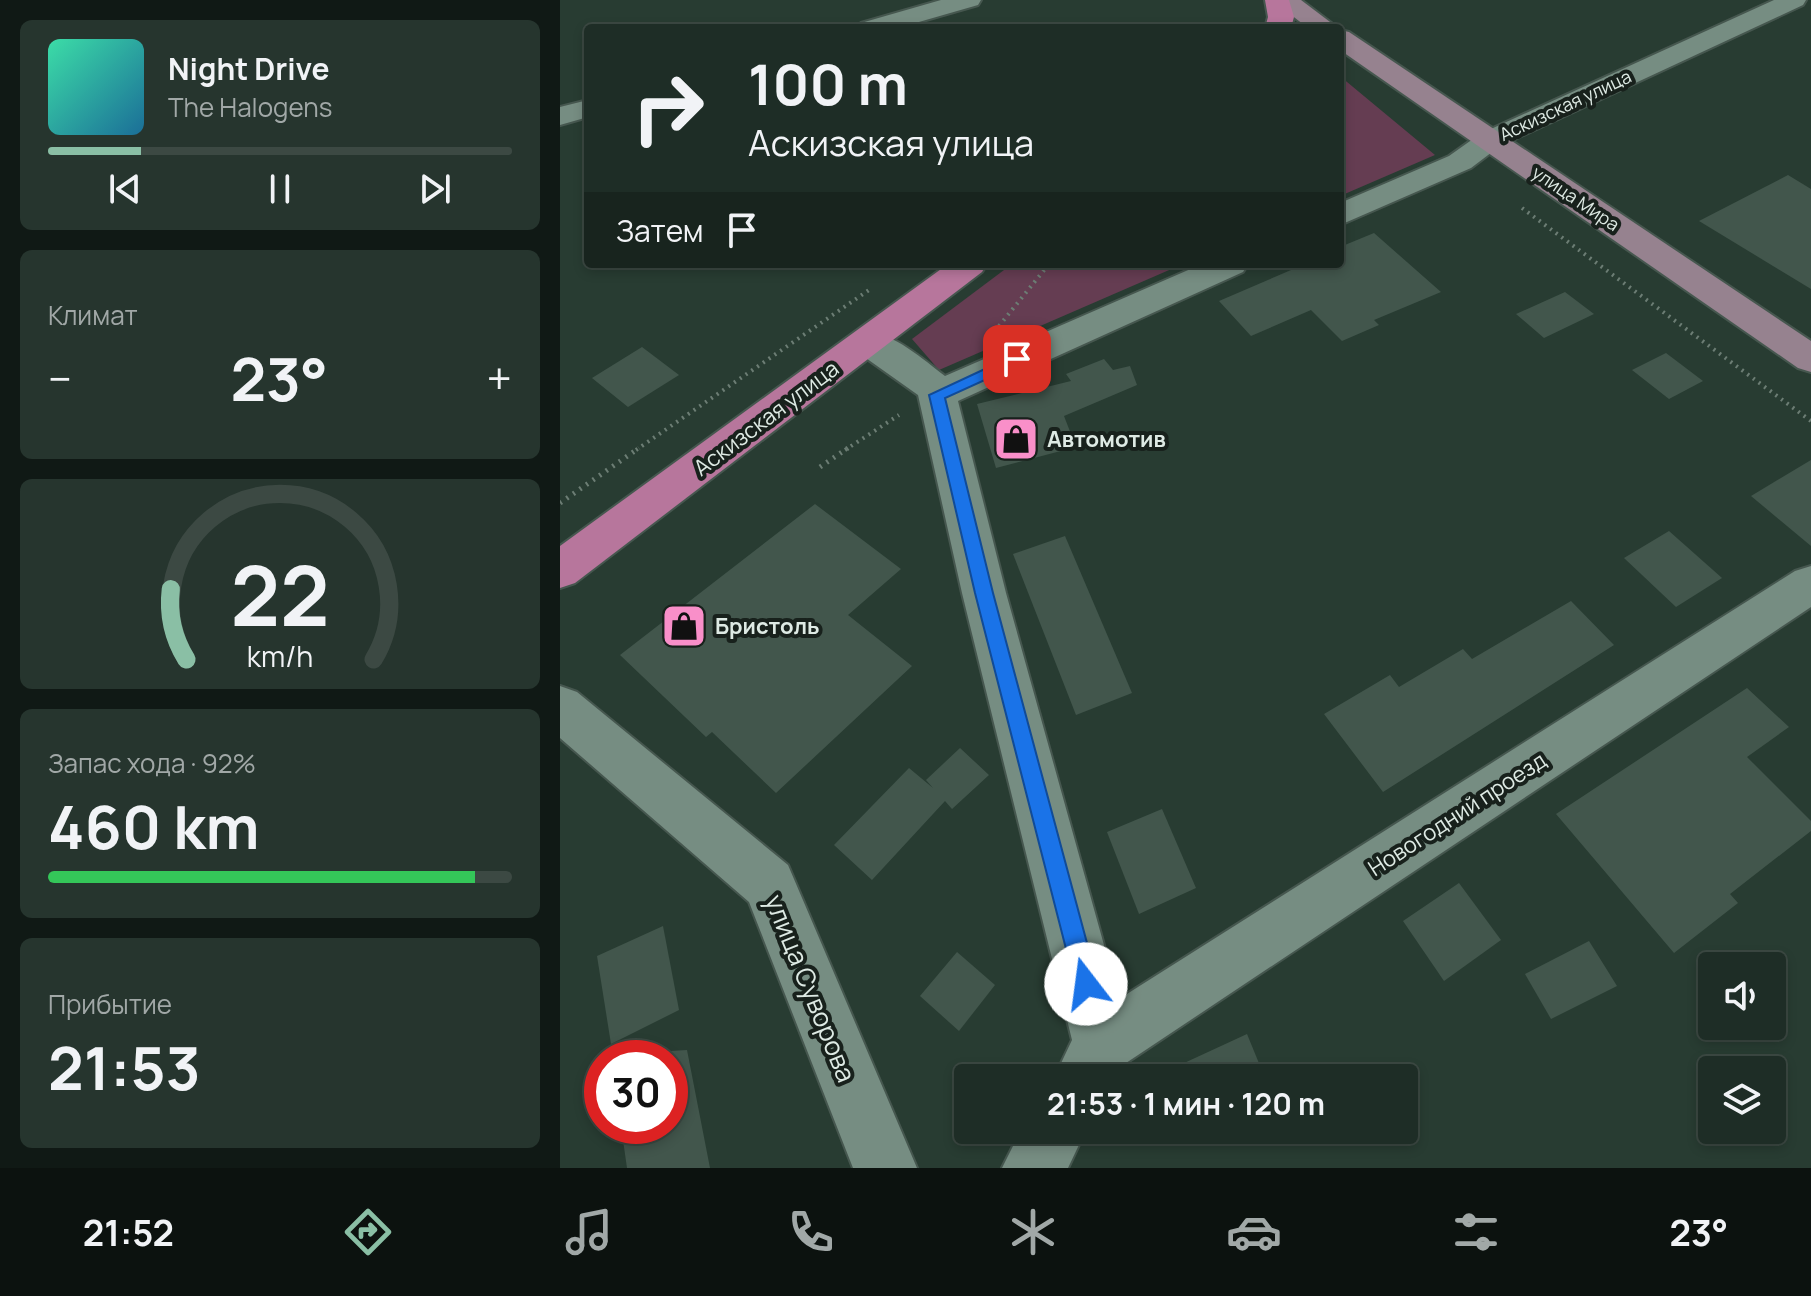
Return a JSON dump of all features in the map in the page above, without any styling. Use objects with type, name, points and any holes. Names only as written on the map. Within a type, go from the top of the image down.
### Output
[{"type":"main road","points":[[1277,0],[1281,17],[1279,24]]},
{"type":"main road","points":[[1284,0],[1319,24]]},
{"type":"main road","name":"улица Мира","points":[[1348,48],[1490,140],[1811,359]]},
{"type":"main road","name":"Аскизская улица","points":[[560,570],[965,268]]},
{"type":"street","points":[[884,24],[969,0]]},
{"type":"street","points":[[1789,2],[1811,15]]},
{"type":"street","name":"Аскизская улица","points":[[1344,213],[1460,162],[1490,140],[1789,2]]},
{"type":"street","points":[[560,116],[584,109]]},
{"type":"street","points":[[937,395],[1222,268]]},
{"type":"street","points":[[869,342],[931,385],[937,395],[1093,1061]]},
{"type":"street","name":"Новогодний проезд","points":[[1093,1061],[1811,584]]},
{"type":"street","name":"улица Суворова","points":[[560,708],[769,884],[885,1168]]},
{"type":"street","points":[[1034,1168],[1047,1144]]},
{"type":"path","points":[[1522,208],[1811,421]]},
{"type":"path","points":[[560,503],[880,282]]},
{"type":"shaded area","points":[[1344,79],[1435,155],[1344,194]]},
{"type":"shaded area","points":[[1007,268],[1174,268],[939,370],[912,339]]},
{"type":"building","points":[[1788,175],[1811,189],[1811,289],[1699,221]]},
{"type":"building","points":[[1374,233],[1441,292],[1374,320],[1379,325],[1342,341],[1311,310],[1251,336],[1219,301],[1296,268],[1344,268],[1344,245]]},
{"type":"building","points":[[1565,292],[1594,314],[1544,338],[1516,314]]},
{"type":"building","points":[[642,347],[679,375],[628,407],[592,378]]},
{"type":"building","points":[[1666,353],[1703,381],[1669,399],[1632,370]]},
{"type":"building","points":[[1104,359],[1113,370],[1130,366],[1137,385],[1064,416],[1076,447],[996,468],[977,404],[1071,381],[1066,374]]},
{"type":"building","points":[[1811,460],[1811,546],[1751,496]]},
{"type":"building","points":[[815,504],[901,569],[848,615],[912,666],[776,793],[712,732],[706,737],[620,655]]},
{"type":"building","points":[[1669,531],[1722,578],[1676,607],[1624,558]]},
{"type":"building","points":[[1065,536],[1132,693],[1076,715],[1013,554]]},
{"type":"building","points":[[1571,601],[1614,645],[1383,792],[1324,714],[1390,675],[1399,687],[1463,649],[1472,659]]},
{"type":"building","points":[[1747,688],[1789,727],[1747,757],[1811,821],[1811,831],[1730,894],[1738,903],[1674,953],[1556,814]]},
{"type":"building","points":[[960,748],[989,775],[952,809],[945,801],[872,880],[834,845],[909,768],[933,788],[926,780]]},
{"type":"building","points":[[1162,809],[1196,888],[1139,914],[1107,832]]},
{"type":"building","points":[[1459,883],[1501,940],[1444,981],[1403,921]]},
{"type":"building","points":[[663,926],[679,1010],[619,1040],[610,1040],[597,956]]},
{"type":"building","points":[[1589,941],[1617,986],[1551,1019],[1525,974]]},
{"type":"building","points":[[957,952],[995,985],[959,1031],[920,996]]},
{"type":"building","points":[[1247,1034],[1259,1064],[1182,1064]]},
{"type":"building","points":[[688,1055],[710,1168],[627,1168],[624,1144],[688,1144]]},
{"type":"place","name":"Автомотив","points":[[1016,439]]},
{"type":"place","name":"Бристоль","points":[[684,626]]},
{"type":"route","points":[[1017,359],[937,395],[984,593],[1086,984]]}]
